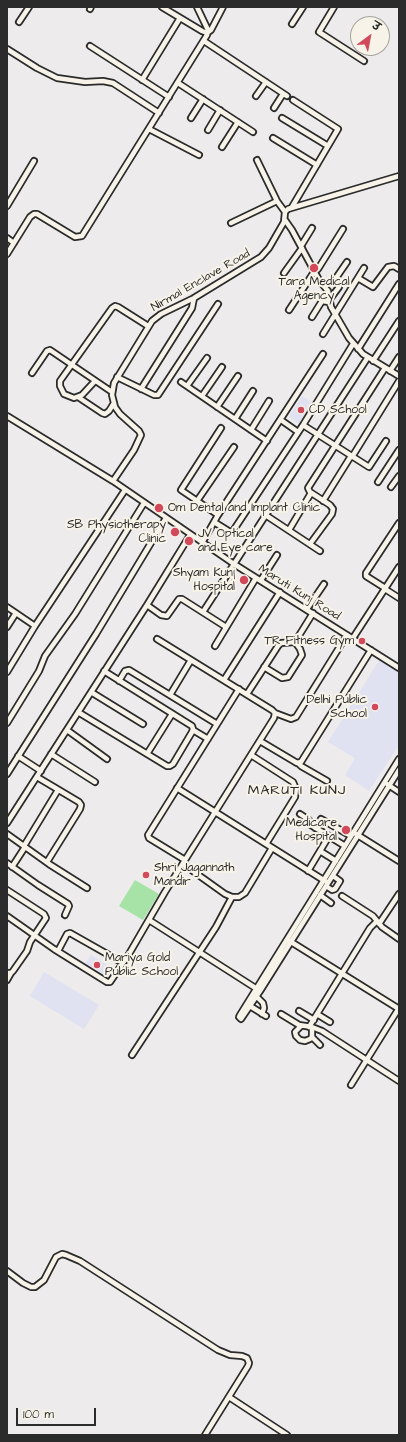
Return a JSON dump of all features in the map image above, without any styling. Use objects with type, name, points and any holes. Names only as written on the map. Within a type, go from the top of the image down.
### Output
[{"type":"street","points":[[19,22],[28,7]]},
{"type":"street","points":[[162,7],[202,32],[208,33]]},
{"type":"street","points":[[197,7],[208,33]]},
{"type":"street","points":[[7,254],[30,217],[35,214],[75,237],[82,236],[211,30],[223,7]]},
{"type":"street","points":[[292,24],[303,7]]},
{"type":"street","points":[[334,7],[319,32],[364,61]]},
{"type":"street","points":[[142,80],[180,18]]},
{"type":"street","points":[[204,41],[285,95],[274,108]]},
{"type":"street","points":[[90,46],[169,97]]},
{"type":"street","points":[[7,49],[37,68],[57,78],[78,82],[104,81],[113,83],[159,113]]},
{"type":"street","points":[[256,96],[266,82]]},
{"type":"street","points":[[178,83],[254,132]]},
{"type":"street","points":[[191,118],[203,99]]},
{"type":"street","points":[[292,207],[338,130],[338,128],[293,100]]},
{"type":"street","points":[[208,130],[220,110]]},
{"type":"street","points":[[282,118],[328,146]]},
{"type":"street","points":[[222,147],[238,122]]},
{"type":"street","points":[[149,130],[199,155]]},
{"type":"street","points":[[273,138],[317,165]]},
{"type":"street","points":[[257,160],[277,201],[285,212],[287,209],[292,207],[399,176]]},
{"type":"street","points":[[7,206],[34,161]]},
{"type":"street","points":[[231,223],[277,201]]},
{"type":"street","name":"Nirmal Enclave Road","points":[[113,481],[134,450],[141,435],[139,431],[120,414],[114,403],[112,392],[117,377],[148,326],[160,314],[194,298],[261,257],[269,248],[285,220],[285,212]]},
{"type":"street","points":[[285,220],[290,226],[318,280],[328,291],[329,300],[335,316],[353,344],[373,361],[399,376]]},
{"type":"street","points":[[284,273],[312,228]]},
{"type":"street","points":[[289,310],[314,272],[318,269],[343,229]]},
{"type":"street","points":[[7,238],[14,243]]},
{"type":"street","points":[[312,317],[322,301],[329,300],[339,287],[336,278],[347,262]]},
{"type":"street","points":[[358,278],[373,287],[388,267],[394,266],[399,269]]},
{"type":"street","points":[[323,334],[364,268]]},
{"type":"street","points":[[358,349],[399,284]]},
{"type":"street","points":[[141,389],[192,308],[194,298]]},
{"type":"street","points":[[117,377],[154,395],[157,396],[160,394],[218,304]]},
{"type":"street","points":[[95,381],[82,395],[74,398],[64,394],[60,386],[60,381],[71,364],[113,306],[118,307],[148,326]]},
{"type":"street","points":[[373,361],[399,321]]},
{"type":"street","points":[[214,522],[230,532],[233,531],[303,425],[353,344]]},
{"type":"street","points":[[32,373],[48,350],[52,351],[112,392]]},
{"type":"street","points":[[202,542],[323,354]]},
{"type":"street","points":[[203,612],[267,516],[368,357]]},
{"type":"street","points":[[390,371],[399,357]]},
{"type":"street","points":[[187,386],[207,358]]},
{"type":"street","points":[[202,396],[222,367]]},
{"type":"street","points":[[310,544],[333,511],[330,505],[308,491],[308,488],[385,368]]},
{"type":"street","points":[[217,407],[238,376]]},
{"type":"street","points":[[323,501],[399,381]]},
{"type":"street","points":[[181,382],[267,441]]},
{"type":"street","points":[[235,419],[253,391]]},
{"type":"street","points":[[78,397],[105,414],[114,403]]},
{"type":"street","points":[[250,430],[269,401]]},
{"type":"street","name":"Maruti Kunj Road","points":[[7,416],[113,481],[234,564],[398,666]]},
{"type":"street","points":[[281,420],[298,432]]},
{"type":"street","points":[[303,425],[369,467],[386,441]]},
{"type":"street","points":[[218,515],[182,491],[181,488],[221,428]]},
{"type":"street","points":[[197,501],[234,447]]},
{"type":"street","points":[[378,482],[399,450]]},
{"type":"street","points":[[391,487],[399,476]]},
{"type":"street","points":[[7,672],[125,490]]},
{"type":"street","points":[[289,530],[311,493]]},
{"type":"street","points":[[7,723],[39,671],[45,656],[75,614],[144,503]]},
{"type":"street","points":[[267,516],[320,551]]},
{"type":"street","points":[[7,774],[96,634],[166,518]]},
{"type":"street","points":[[399,523],[366,573],[366,576],[399,598]]},
{"type":"street","points":[[7,823],[190,535]]},
{"type":"street","points":[[215,646],[258,579],[277,555]]},
{"type":"street","points":[[353,638],[399,567]]},
{"type":"street","points":[[307,609],[324,584]]},
{"type":"street","points":[[224,680],[280,592]]},
{"type":"street","points":[[146,605],[161,615],[167,616],[179,599],[182,599],[226,627]]},
{"type":"street","points":[[7,607],[36,626]]},
{"type":"street","points":[[7,627],[16,613]]},
{"type":"street","points":[[295,642],[313,613]]},
{"type":"street","points":[[157,640],[239,689],[275,713],[291,719],[294,718],[347,635]]},
{"type":"street","points":[[247,694],[280,644],[295,642]]},
{"type":"street","points":[[264,667],[282,678],[288,677],[302,655],[295,642]]},
{"type":"street","points":[[298,763],[303,759],[371,650]]},
{"type":"street","points":[[170,695],[191,660]]},
{"type":"street","points":[[119,680],[125,671],[128,670],[217,724]]},
{"type":"street","points":[[104,671],[192,726],[193,730],[208,739]]},
{"type":"street","points":[[239,689],[148,836],[184,862],[215,888],[232,898],[239,897],[246,893],[272,848]]},
{"type":"street","points":[[91,692],[143,724]]},
{"type":"street","points":[[78,712],[167,766],[170,766],[193,730]]},
{"type":"street","points":[[7,916],[58,951],[108,982],[112,981],[274,718],[275,713]]},
{"type":"street","points":[[147,754],[172,714]]},
{"type":"street","points":[[67,730],[107,759]]},
{"type":"street","points":[[260,740],[327,781]]},
{"type":"street","points":[[51,754],[95,782]]},
{"type":"street","points":[[251,755],[293,782],[296,789],[295,797],[266,844]]},
{"type":"street","points":[[18,756],[41,771]]},
{"type":"street","points":[[258,990],[256,997],[242,1018],[239,1018],[332,876],[399,758]]},
{"type":"street","points":[[289,940],[320,895],[345,846],[399,770]]},
{"type":"street","points":[[37,777],[79,802],[80,807],[47,862]]},
{"type":"street","points":[[384,782],[399,792]]},
{"type":"street","points":[[177,788],[308,871],[326,883],[332,890],[335,889],[340,881],[332,876]]},
{"type":"street","points":[[12,866],[58,790]]},
{"type":"street","points":[[300,814],[309,820],[311,825],[315,828],[345,846]]},
{"type":"street","points":[[315,828],[321,819],[354,835],[399,861]]},
{"type":"street","points":[[7,834],[87,888]]},
{"type":"street","points":[[308,871],[329,836]]},
{"type":"street","points":[[320,851],[336,861]]},
{"type":"street","points":[[7,863],[68,904],[65,915]]},
{"type":"street","points":[[7,890],[45,915],[45,920],[27,951],[9,973],[7,980]]},
{"type":"street","points":[[320,1045],[312,1037],[311,1027],[317,1014],[370,928],[378,922],[399,894]]},
{"type":"street","points":[[320,895],[331,903]]},
{"type":"street","points":[[342,896],[371,914],[385,930],[399,939]]},
{"type":"street","points":[[132,1055],[216,927],[232,898]]},
{"type":"street","points":[[149,920],[258,990]]},
{"type":"street","points":[[58,951],[67,934],[72,933],[123,963]]},
{"type":"street","points":[[289,940],[399,1008],[351,1086]]},
{"type":"street","points":[[250,1006],[264,1015],[263,1004],[256,997]]},
{"type":"street","points":[[299,1011],[314,1020]]},
{"type":"street","points":[[281,1014],[301,1026],[311,1027],[326,1033],[399,1081]]},
{"type":"street","points":[[317,1014],[330,1022]]},
{"type":"street","points":[[301,1026],[295,1032],[298,1039],[307,1041],[312,1037]]},
{"type":"street","points":[[7,1271],[23,1283],[31,1287],[35,1287],[44,1280],[53,1261],[59,1255],[66,1255],[80,1261],[213,1347],[226,1354],[247,1358],[249,1363],[248,1366],[205,1435]]},
{"type":"street","points":[[229,1397],[287,1435]]},
{"type":"shaded area","name":"CD School","points":[[302,396],[313,403],[300,424],[289,417]]},
{"type":"shaded area","name":"Delhi Public School","points":[[380,659],[399,671],[399,745],[369,791],[345,775],[355,758],[328,742]]},
{"type":"shaded area","name":"Mariya Gold Public School","points":[[91,955],[109,966],[103,975],[85,964]]},
{"type":"shaded area","points":[[44,972],[99,1005],[84,1029],[30,996]]},
{"type":"green space","points":[[135,880],[159,894],[143,920],[119,906]]},
{"type":"place","name":"Tara Medical Agency","points":[[314,268]]},
{"type":"place","name":"CD School","points":[[301,410]]},
{"type":"place","name":"Om Dental and Implant Clinic","points":[[159,508]]},
{"type":"place","name":"SB Physiotherapy Clinic","points":[[175,532]]},
{"type":"place","name":"JV Optical and Eye care","points":[[189,541]]},
{"type":"place","name":"Shyam Kunj Hospital","points":[[244,580]]},
{"type":"place","name":"TR Fitness Gym","points":[[362,641]]},
{"type":"place","name":"Delhi Public School","points":[[375,707]]},
{"type":"place","name":"Medicare Hospital","points":[[346,830]]},
{"type":"place","name":"Shri Jagannath Mandir","points":[[146,875]]},
{"type":"place","name":"Mariya Gold Public School","points":[[97,965]]},
{"type":"district","name":"MARUTI KUNJ","points":[[297,791]]}]
